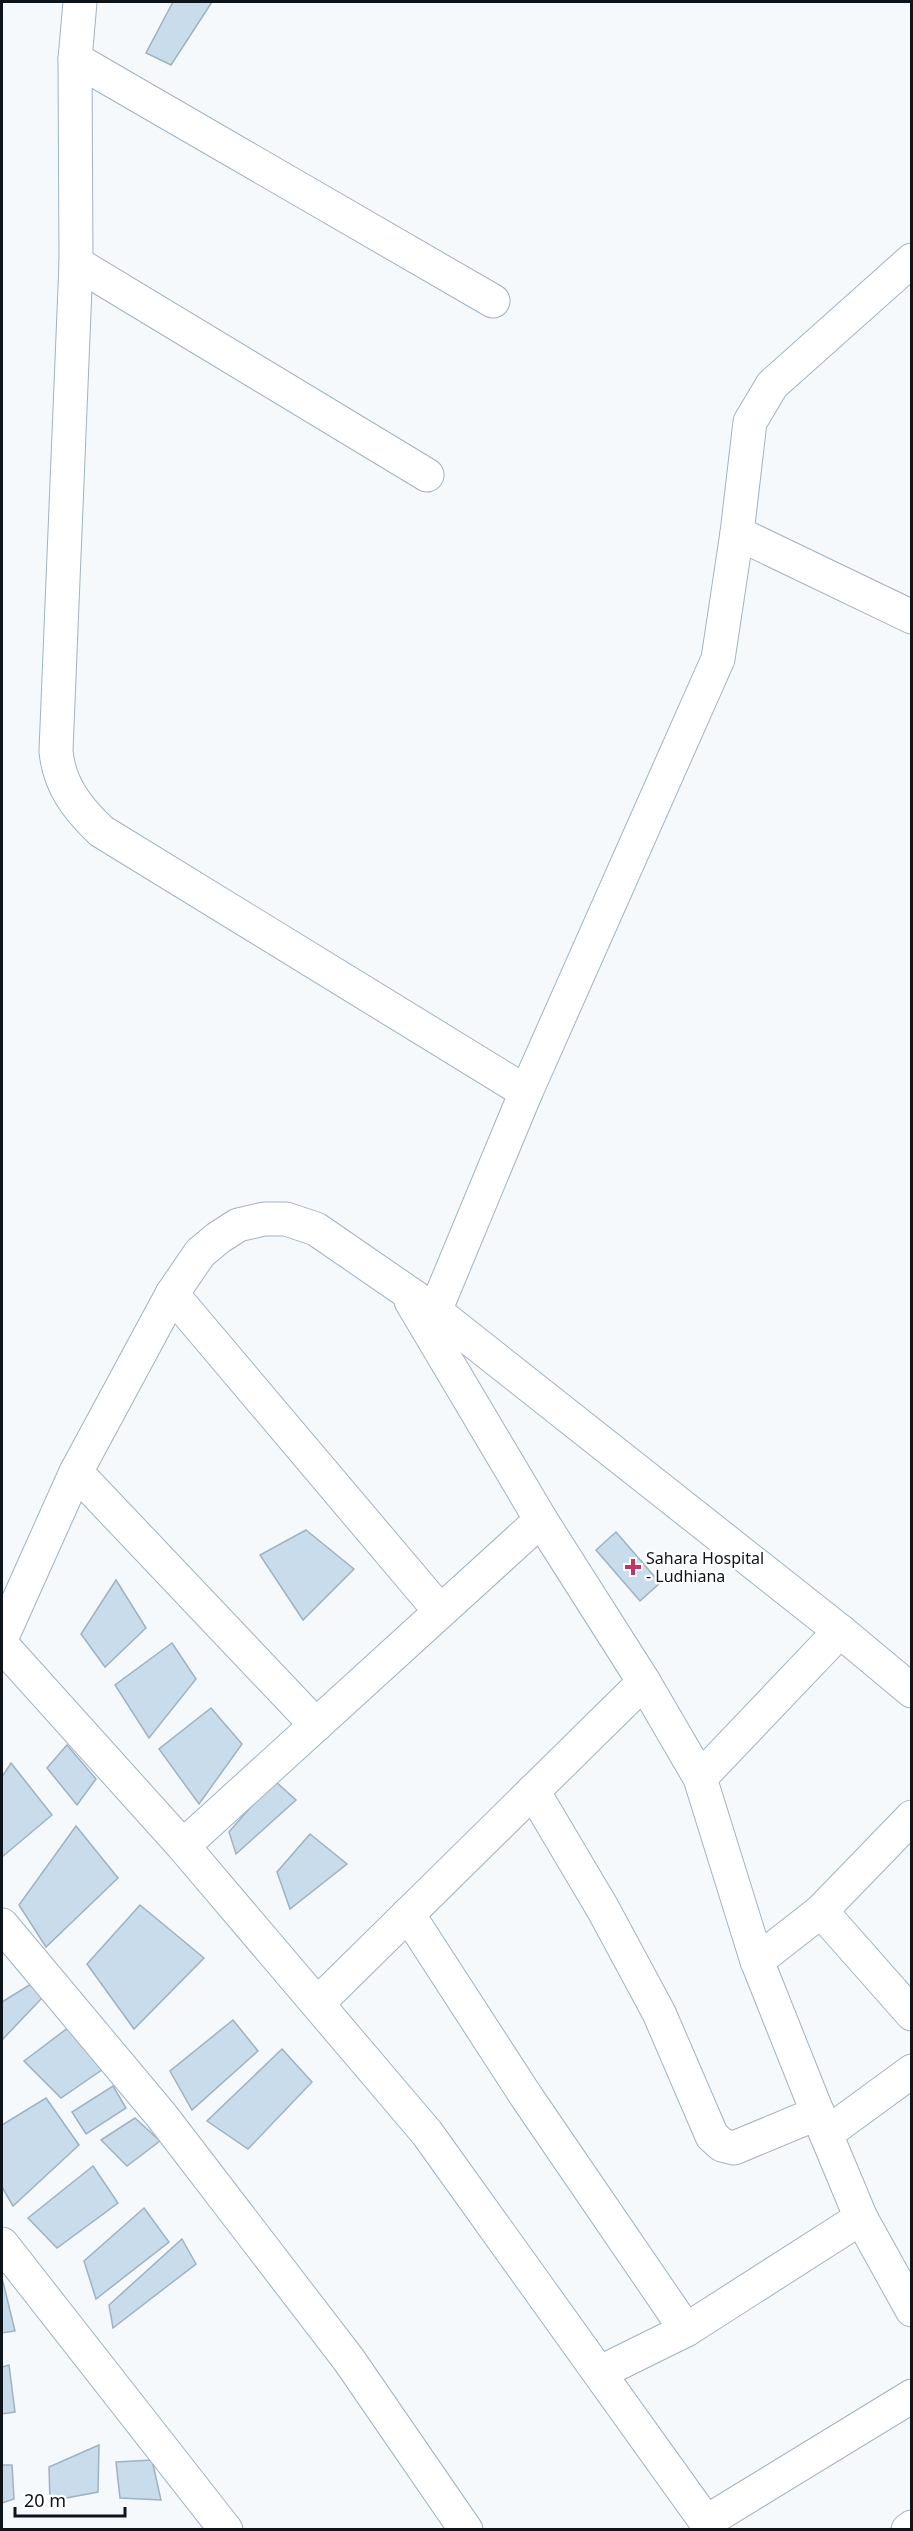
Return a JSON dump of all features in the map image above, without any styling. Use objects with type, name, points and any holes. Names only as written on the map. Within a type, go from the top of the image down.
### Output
[{"type":"street","points":[[80,2],[75,59],[76,263],[56,751],[58,770],[70,796],[81,812],[101,831],[526,1092]]},
{"type":"street","points":[[75,59],[494,302]]},
{"type":"street","points":[[435,1311],[526,1092],[718,658],[737,533],[746,444],[750,422],[757,406],[779,378],[912,260]]},
{"type":"street","points":[[76,263],[427,475]]},
{"type":"street","points":[[737,533],[912,617]]},
{"type":"street","points":[[2,1637],[76,1472],[172,1294],[200,1253],[218,1238],[238,1225],[264,1219],[286,1219],[316,1229],[435,1311],[840,1631],[912,1691]]},
{"type":"street","points":[[404,1290],[541,1520],[644,1682],[700,1778],[757,1960],[822,2123],[861,2218],[909,2297]]},
{"type":"street","points":[[172,1294],[440,1611]]},
{"type":"street","points":[[76,1472],[316,1725]]},
{"type":"street","points":[[183,1846],[541,1520]]},
{"type":"street","points":[[700,1778],[840,1631]]},
{"type":"street","points":[[2,1645],[183,1846],[427,2133],[601,2372],[700,2526],[912,2396]]},
{"type":"street","points":[[318,2003],[644,1682]]},
{"type":"street","points":[[533,1791],[603,1909],[659,2013],[712,2136],[722,2145],[734,2148],[822,2123],[912,2071]]},
{"type":"street","points":[[757,1960],[821,1911],[912,1817]]},
{"type":"street","points":[[821,1911],[912,2014]]},
{"type":"street","points":[[408,1914],[526,2096],[687,2330]]},
{"type":"street","points":[[2,1924],[161,2115],[335,2342],[466,2529]]},
{"type":"street","points":[[601,2372],[687,2330],[861,2218]]},
{"type":"street","points":[[2,2244],[226,2529]]},
{"type":"building","points":[[173,2],[212,2],[171,65],[146,53]]},
{"type":"building","points":[[306,1530],[354,1569],[303,1620],[260,1555]]},
{"type":"building","points":[[616,1532],[660,1583],[640,1601],[596,1550]]},
{"type":"building","points":[[116,1580],[146,1628],[105,1667],[81,1634]]},
{"type":"building","points":[[172,1643],[196,1679],[149,1738],[115,1685]]},
{"type":"building","points":[[211,1708],[242,1744],[199,1804],[159,1749]]},
{"type":"building","points":[[67,1745],[96,1779],[77,1805],[47,1768]]},
{"type":"building","points":[[11,1763],[52,1815],[2,1857],[2,1777]]},
{"type":"building","points":[[274,1780],[296,1800],[236,1854],[229,1832]]},
{"type":"building","points":[[76,1826],[118,1878],[46,1947],[19,1905]]},
{"type":"building","points":[[310,1834],[347,1864],[290,1909],[277,1872]]},
{"type":"building","points":[[140,1905],[204,1958],[134,2029],[87,1964]]},
{"type":"building","points":[[31,1984],[42,1998],[2,2040],[2,2002]]},
{"type":"building","points":[[233,2020],[258,2051],[192,2110],[170,2071]]},
{"type":"building","points":[[73,2024],[106,2067],[61,2098],[24,2061]]},
{"type":"building","points":[[282,2049],[312,2082],[248,2149],[207,2121]]},
{"type":"building","points":[[113,2086],[126,2108],[86,2134],[72,2112]]},
{"type":"building","points":[[46,2098],[79,2145],[13,2206],[2,2187],[2,2125]]},
{"type":"building","points":[[135,2118],[160,2141],[127,2166],[101,2140]]},
{"type":"building","points":[[93,2166],[118,2203],[57,2248],[28,2218]]},
{"type":"building","points":[[144,2208],[169,2242],[96,2299],[84,2261]]},
{"type":"building","points":[[182,2239],[196,2264],[113,2328],[109,2305]]},
{"type":"building","points":[[2,2283],[15,2331],[2,2333]]},
{"type":"building","points":[[9,2365],[15,2412],[2,2414],[2,2367]]},
{"type":"building","points":[[99,2445],[98,2492],[50,2501],[49,2467]]},
{"type":"building","points":[[152,2460],[161,2500],[120,2498],[116,2462]]},
{"type":"building","points":[[2,2465],[12,2465],[14,2499],[2,2503]]},
{"type":"place","name":"Sahara Hospital - Ludhiana","points":[[633,1567]]}]
